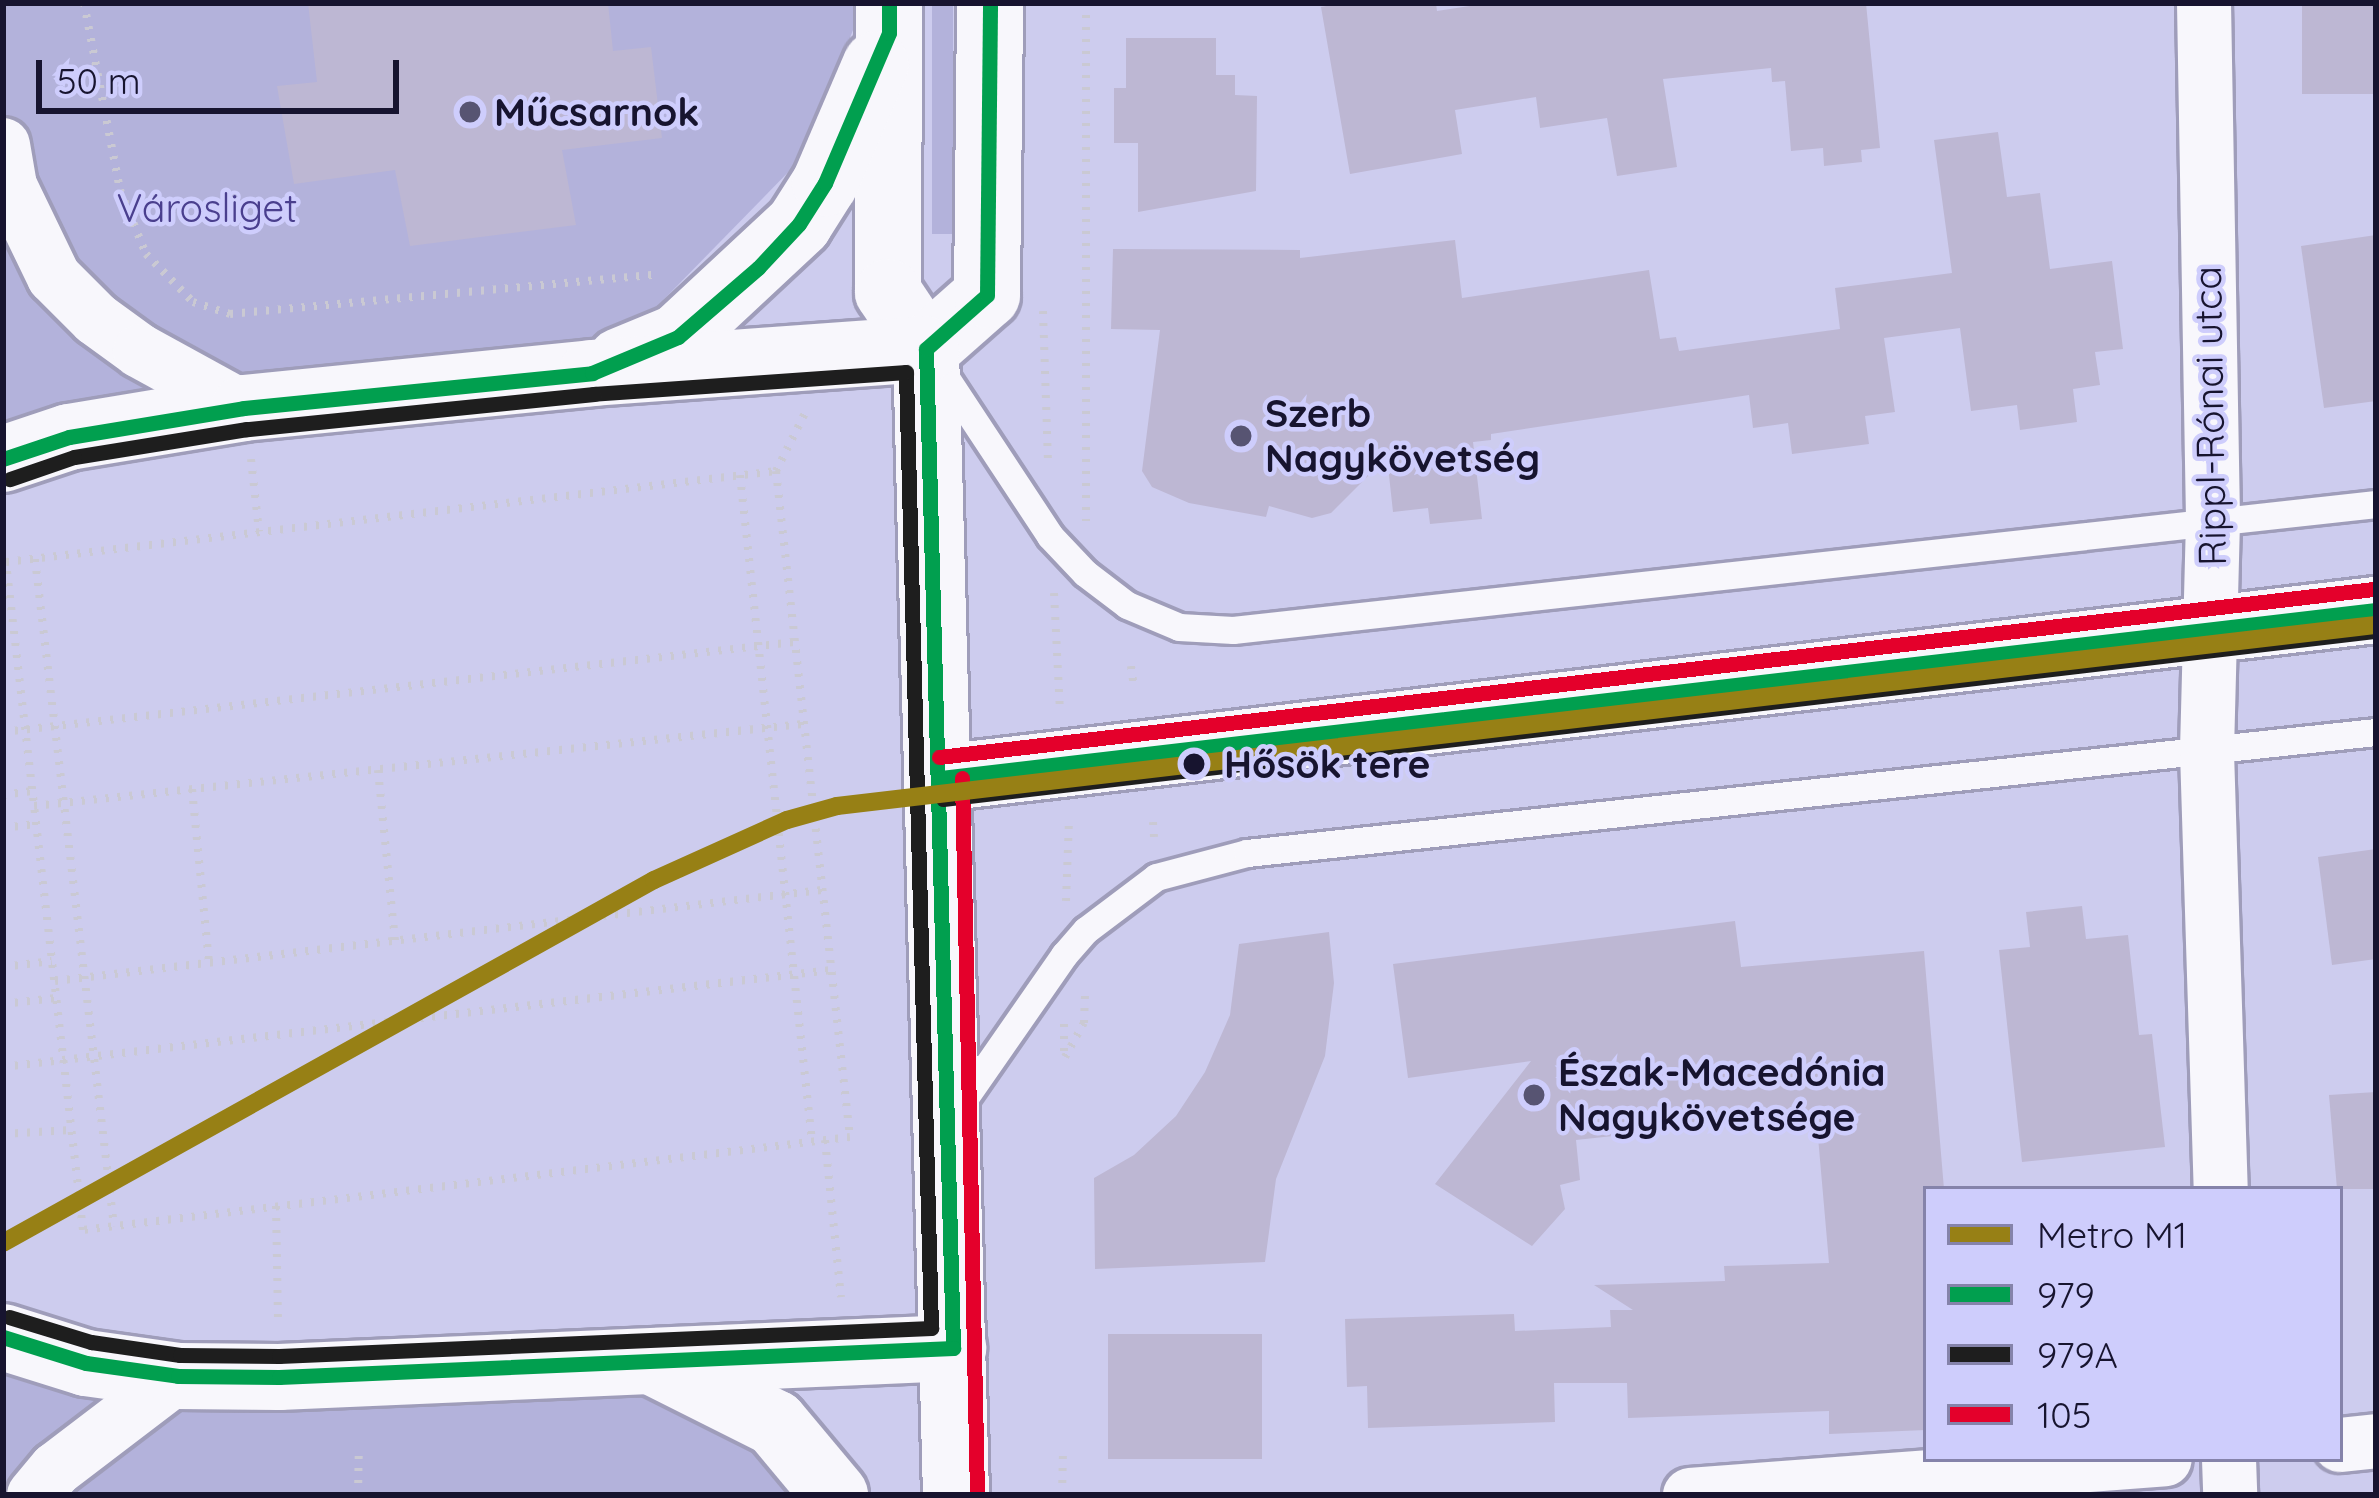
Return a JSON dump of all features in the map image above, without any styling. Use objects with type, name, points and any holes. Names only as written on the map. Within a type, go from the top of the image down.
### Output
[{"type":"main road","points":[[3,459],[69,437],[246,424],[592,373],[926,349],[987,295],[989,3]]},
{"type":"main road","points":[[889,18],[888,292],[926,349],[941,778],[956,1495]]},
{"type":"main road","points":[[592,373],[678,337],[799,224],[826,183],[889,18]]},
{"type":"main road","points":[[941,778],[2376,610]]},
{"type":"main road","points":[[3,1336],[86,1363],[178,1376],[280,1377],[953,1348]]},
{"type":"main road","points":[[650,1360],[776,1424],[835,1495]]},
{"type":"street","name":"Rippl-Rónai utca","points":[[2204,3],[2213,521],[2207,752],[2221,1186]]},
{"type":"street","points":[[5,185],[54,277],[96,319],[246,424]]},
{"type":"street","points":[[34,1495],[56,1469],[178,1376]]},
{"type":"street","points":[[2343,1444],[2376,1442]]},
{"type":"street","points":[[1690,1495],[2125,1462]]},
{"type":"street","points":[[2229,1462],[2230,1495]]},
{"type":"lane","points":[[926,349],[1050,536],[1084,573],[1126,605],[1179,627],[1233,630],[2376,504]]},
{"type":"lane","points":[[948,1123],[1064,955],[1086,930],[1156,877],[1247,853],[2376,731]]},
{"type":"path","points":[[84,3],[120,190],[146,254],[193,302],[230,314],[668,273]]},
{"type":"path","points":[[1086,3],[1086,528]]},
{"type":"path","points":[[1042,296],[1050,536],[1070,816],[1064,1059],[1084,1023],[1086,980]]},
{"type":"path","points":[[776,471],[6,562],[7,609],[83,1230],[850,1137],[776,471],[810,403]]},
{"type":"path","points":[[246,424],[259,532]]},
{"type":"path","points":[[740,476],[790,974],[812,1141]]},
{"type":"path","points":[[35,559],[115,1226]]},
{"type":"path","points":[[3,732],[794,642]]},
{"type":"path","points":[[1131,666],[1134,686]]},
{"type":"path","points":[[34,806],[803,724]]},
{"type":"path","points":[[378,770],[395,941]]},
{"type":"path","points":[[192,789],[209,962]]},
{"type":"path","points":[[3,795],[32,790]]},
{"type":"path","points":[[1153,822],[1154,837]]},
{"type":"path","points":[[3,828],[36,824]]},
{"type":"path","points":[[54,981],[822,890]]},
{"type":"path","points":[[3,967],[52,961]]},
{"type":"path","points":[[3,1066],[831,970]]},
{"type":"path","points":[[3,1004],[56,998]]},
{"type":"path","points":[[3,1134],[71,1130]]},
{"type":"path","points":[[825,1140],[844,1317]]},
{"type":"path","points":[[276,1206],[278,1330]]},
{"type":"path","points":[[1062,1495],[1063,1452]]},
{"type":"path","points":[[358,1495],[359,1456]]},
{"type":"green space","name":"Városliget","points":[[3,3],[857,3],[857,20],[802,158],[592,373],[3,459]]},
{"type":"green space","points":[[932,3],[953,3],[953,234],[932,234]]},
{"type":"green space","points":[[3,1337],[650,1360],[814,1495],[3,1495]]},
{"type":"building","name":"Műcsarnok","points":[[308,3],[608,3],[613,51],[651,47],[662,138],[562,150],[576,225],[410,246],[395,170],[294,184],[277,86],[317,82]]},
{"type":"building","points":[[1436,3],[1437,11],[1489,3],[1866,3],[1880,148],[1861,150],[1862,162],[1824,166],[1823,148],[1791,151],[1785,81],[1772,82],[1771,68],[1663,79],[1677,167],[1617,176],[1607,118],[1540,128],[1536,97],[1455,110],[1462,154],[1350,174],[1321,7]]},
{"type":"building","points":[[2302,3],[2376,3],[2376,94],[2302,94]]},
{"type":"building","points":[[1126,38],[1216,38],[1216,75],[1235,75],[1235,95],[1257,96],[1256,191],[1138,212],[1138,143],[1114,143],[1114,88],[1126,88]]},
{"type":"building","points":[[1998,132],[2007,197],[2040,193],[2050,269],[2112,261],[2123,349],[2095,352],[2100,385],[2073,389],[2077,422],[2020,430],[2017,405],[1971,411],[1960,328],[1884,338],[1895,412],[1865,416],[1869,444],[1792,454],[1788,423],[1753,428],[1749,395],[1491,434],[1491,440],[1473,442],[1482,519],[1430,524],[1428,508],[1393,512],[1387,457],[1331,513],[1312,518],[1269,506],[1266,517],[1189,503],[1152,487],[1142,471],[1160,330],[1111,329],[1113,249],[1300,250],[1300,258],[1455,240],[1462,298],[1649,270],[1660,339],[1676,337],[1679,351],[1840,329],[1835,288],[1952,273],[1934,140]]},
{"type":"building","points":[[2376,235],[2376,401],[2324,408],[2301,246]]},
{"type":"building","points":[[2376,849],[2376,959],[2332,965],[2318,857]]},
{"type":"building","points":[[2082,906],[2086,939],[2128,935],[2139,1035],[2152,1034],[2165,1147],[2022,1162],[1999,950],[2030,947],[2026,912]]},
{"type":"building","points":[[1735,921],[1741,967],[1924,951],[1944,1186],[1923,1186],[1923,1430],[1829,1434],[1829,1411],[1628,1418],[1627,1383],[1554,1383],[1555,1422],[1368,1428],[1367,1386],[1347,1387],[1345,1319],[1514,1314],[1515,1331],[1611,1327],[1610,1310],[1633,1310],[1594,1285],[1725,1281],[1724,1266],[1829,1263],[1816,1114],[1576,1140],[1580,1180],[1560,1185],[1565,1209],[1532,1246],[1435,1184],[1531,1061],[1408,1078],[1393,964]]},
{"type":"building","points":[[1329,932],[1334,983],[1325,1056],[1276,1179],[1265,1262],[1095,1269],[1094,1178],[1134,1155],[1176,1116],[1205,1072],[1230,1015],[1239,944]]},
{"type":"building","points":[[2376,1092],[2376,1189],[2337,1186],[2329,1095]]},
{"type":"building","points":[[1108,1334],[1262,1334],[1262,1459],[1108,1459]]},
{"type":"metro line","name":"M1","points":[[3,1243],[654,880],[787,820],[837,806],[2376,625]]},
{"type":"transit line","name":"979","points":[[3,459],[69,437],[244,408],[592,373],[678,337],[758,268],[799,224],[825,183],[889,33],[889,3]]},
{"type":"transit line","name":"979","points":[[926,349],[987,295],[990,3]]},
{"type":"transit line","name":"979","points":[[926,349],[953,1348]]},
{"type":"transit line","name":"979A","points":[[9,1317],[91,1342],[180,1355],[279,1356],[931,1328],[906,372],[594,394],[247,429],[74,457],[10,479]]},
{"type":"transit line","name":"105","points":[[939,757],[2374,589]]},
{"type":"transit line","name":"979","points":[[941,778],[2376,610]]},
{"type":"transit line","name":"979A","points":[[943,799],[2376,631]]},
{"type":"transit line","name":"105","points":[[962,778],[977,1495]]},
{"type":"transit line","name":"979","points":[[3,1337],[86,1363],[178,1376],[279,1377],[953,1348]]},
{"type":"place","name":"Műcsarnok","points":[[470,112]]},
{"type":"place","name":"Szerb Nagykövetség","points":[[1241,436]]},
{"type":"place","name":"Hősök tere","points":[[1194,764]]},
{"type":"place","name":"Észak-Macedónia Nagykövetsége","points":[[1534,1095]]}]
